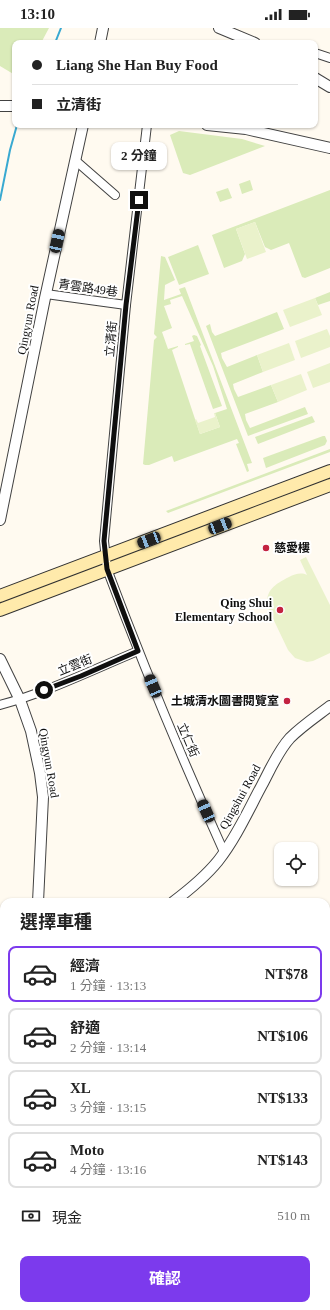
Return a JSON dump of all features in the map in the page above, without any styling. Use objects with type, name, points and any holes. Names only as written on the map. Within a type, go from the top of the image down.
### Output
[{"type":"main road","points":[[0,596],[330,472]]},
{"type":"main road","points":[[0,610],[330,485]]},
{"type":"street","points":[[101,40],[103,28]]},
{"type":"street","points":[[219,28],[248,40]]},
{"type":"street","points":[[318,54],[330,58]]},
{"type":"street","points":[[318,80],[330,87]]},
{"type":"street","points":[[0,106],[12,106]]},
{"type":"street","name":"Qingyun Road","points":[[0,520],[46,294],[82,128]]},
{"type":"street","name":"立清街","points":[[107,569],[104,541],[126,305],[147,128]]},
{"type":"street","points":[[250,128],[330,148]]},
{"type":"street","points":[[76,161],[115,195]]},
{"type":"street","name":"青雲路49巷","points":[[46,294],[126,305]]},
{"type":"street","name":"立仁街","points":[[107,569],[138,651],[224,852]]},
{"type":"street","name":"立雲街","points":[[0,705],[20,700],[81,676],[138,651]]},
{"type":"street","name":"Qingyun Road","points":[[0,659],[20,700],[31,731],[43,797],[38,898]]},
{"type":"street","name":"Qingshui Road","points":[[178,898],[208,872],[224,852],[240,827],[282,749],[290,738],[330,706]]},
{"type":"green space","points":[[0,28],[49,28],[43,40],[12,40],[12,73],[0,66]]},
{"type":"green space","points":[[179,131],[242,139],[265,146],[190,175],[183,173],[170,135]]},
{"type":"green space","points":[[250,180],[253,190],[242,194],[239,184]]},
{"type":"green space","points":[[228,188],[232,198],[220,202],[216,192]]},
{"type":"green space","points":[[330,190],[330,268],[305,278],[302,277],[289,243],[271,250],[265,247],[255,222],[236,229],[245,254],[242,261],[224,268],[212,235]]},
{"type":"green space","points":[[255,222],[266,252],[247,259],[236,229]]},
{"type":"green space","points":[[198,245],[209,274],[179,285],[168,257]]},
{"type":"green space","points":[[161,256],[165,257],[175,280],[165,285],[164,300],[181,294],[179,289],[185,287],[252,463],[247,464],[249,471],[247,472],[236,444],[239,443],[237,439],[174,462],[172,456],[149,465],[143,464],[154,340],[157,337],[154,334]],"holes":[[[182,296],[213,366],[227,409],[215,413],[220,427],[200,434],[172,350],[178,346],[168,349],[162,332],[172,328],[164,306],[171,304],[170,300]]]},
{"type":"green space","points":[[330,292],[330,301],[318,305],[315,298]]},
{"type":"green space","points":[[315,298],[322,315],[290,327],[283,310]]},
{"type":"green space","points":[[277,312],[284,329],[221,353],[222,358],[227,367],[257,355],[263,372],[233,384],[234,389],[238,397],[271,385],[278,402],[245,414],[250,428],[305,407],[308,414],[248,436],[206,326],[210,324],[212,332],[215,336]]},
{"type":"green space","points":[[327,329],[330,336],[330,347],[301,358],[295,341]]},
{"type":"green space","points":[[192,336],[197,336],[201,345],[200,346],[222,406],[213,409],[190,344],[185,345],[194,341]]},
{"type":"green space","points":[[289,343],[295,360],[263,372],[257,355]]},
{"type":"green space","points":[[330,363],[330,382],[313,388],[307,372]]},
{"type":"green space","points":[[301,374],[307,390],[278,402],[271,385]]},
{"type":"green space","points":[[214,413],[220,427],[200,434],[195,420],[196,419],[198,423],[215,417]]},
{"type":"green space","points":[[312,416],[315,422],[258,444],[255,437]]},
{"type":"green space","points":[[325,436],[327,441],[325,445],[266,468],[263,458]]},
{"type":"green space","points":[[330,449],[330,452],[168,513],[166,511]]},
{"type":"green space","points":[[306,557],[330,605],[330,653],[313,661],[307,662],[295,658],[288,650],[268,608],[267,602],[269,593],[279,582],[296,574],[307,575],[300,560]]},
{"type":"waterway","points":[[56,40],[61,28]]},
{"type":"waterway","points":[[0,200],[16,128]]},
{"type":"place","name":"慈愛樓","points":[[266,548]]},
{"type":"place","name":"Qing Shui Elementary School","points":[[280,610]]},
{"type":"place","name":"土城清水圖書閱覽室","points":[[287,701]]},
{"type":"route","points":[[44,690],[81,676],[138,651],[107,569],[104,541],[126,305],[139,200]]}]
